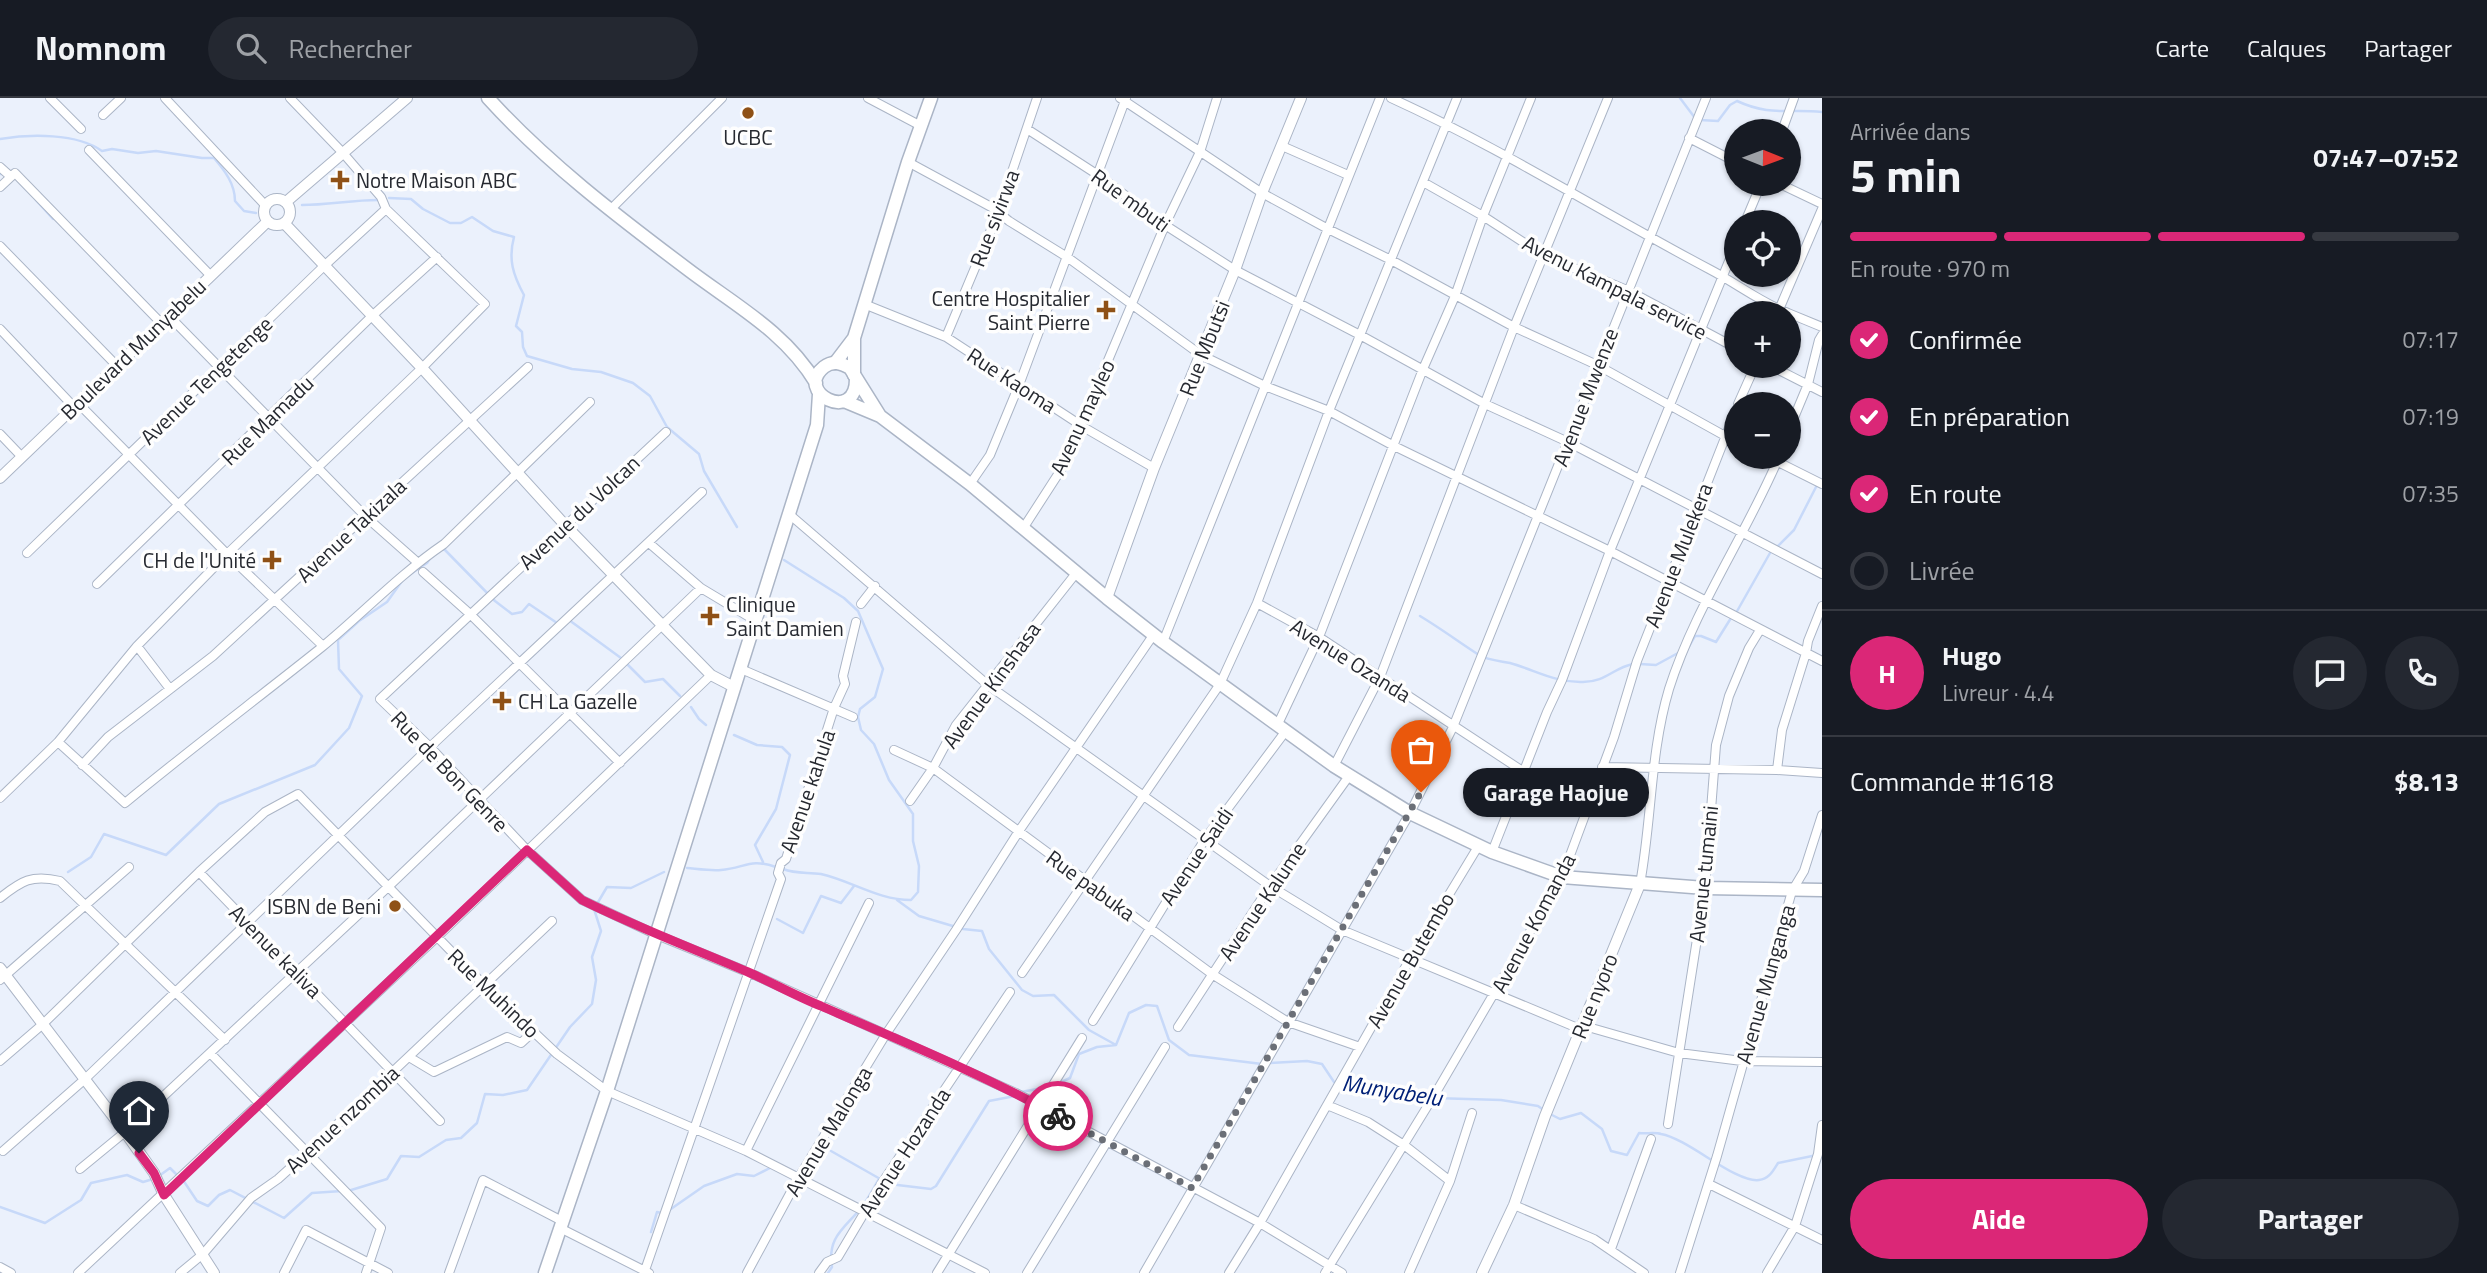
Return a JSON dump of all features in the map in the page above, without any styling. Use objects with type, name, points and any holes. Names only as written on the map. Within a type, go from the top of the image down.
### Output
[{"type":"main road","points":[[488,98],[542,153],[689,271],[768,327],[793,352],[830,402],[841,402],[880,416],[1024,527],[1107,598],[1220,684],[1334,766],[1410,813],[1492,852],[1562,877],[1705,888],[1822,890]]},
{"type":"main road","points":[[817,425],[854,391],[854,338],[908,162],[931,98]]},
{"type":"main road","points":[[545,1273],[607,1091],[817,425],[821,369],[831,364],[854,338]]},
{"type":"main road","points":[[793,352],[831,364],[843,364],[855,377],[880,416]]},
{"type":"street","points":[[50,98],[81,130]]},
{"type":"street","points":[[103,115],[121,98]]},
{"type":"street","points":[[165,98],[265,205]]},
{"type":"street","points":[[0,798],[58,742],[136,646],[485,304],[383,204],[344,153],[290,98]]},
{"type":"street","points":[[286,202],[407,98]]},
{"type":"street","points":[[611,209],[722,98]]},
{"type":"street","points":[[868,98],[921,126]]},
{"type":"street","name":"Rue sivirwa","points":[[946,337],[998,213],[1037,98]]},
{"type":"street","name":"Avenu mayleo","points":[[1024,527],[1064,465],[1165,225],[1200,152],[1217,98]]},
{"type":"street","name":"Rue Mbutsi","points":[[1107,598],[1154,468],[1236,270],[1262,193],[1301,98]]},
{"type":"street","name":"Avenue Malonga","points":[[747,1273],[799,1177],[886,1034],[1076,746],[1159,638],[1265,386],[1380,98]]},
{"type":"street","points":[[1391,98],[1508,155],[1650,239],[1765,301]]},
{"type":"street","points":[[1022,973],[1220,684],[1257,603],[1329,411],[1457,98]]},
{"type":"street","name":"Avenue Saidi","points":[[1093,1021],[1205,839],[1281,729],[1423,369],[1455,296],[1483,216],[1531,98]]},
{"type":"street","points":[[1334,766],[1380,677],[1514,327],[1608,98]]},
{"type":"street","name":"Avenue Mwenze","points":[[1143,1273],[1410,813],[1453,727],[1706,98]]},
{"type":"street","points":[[1786,119],[1794,98]]},
{"type":"street","points":[[970,484],[990,455],[1019,385],[1124,99],[1262,193],[1514,327],[1597,365],[1724,436]]},
{"type":"street","name":"Rue mbuti","points":[[1027,128],[1098,175],[1165,225],[1236,270],[1485,404],[1568,442],[1822,574]]},
{"type":"street","points":[[1689,138],[1724,156]]},
{"type":"street","points":[[1282,146],[1348,175]]},
{"type":"street","points":[[89,150],[210,275]]},
{"type":"street","points":[[908,162],[998,213],[1067,257],[1201,355],[1265,386],[1329,411],[1394,446],[1610,551],[1822,661]]},
{"type":"street","points":[[0,167],[10,176]]},
{"type":"street","points":[[0,187],[15,173],[166,321],[219,368],[365,516],[417,562]]},
{"type":"street","name":"Avenu Kampala service","points":[[1423,182],[1483,216],[1543,255],[1627,290],[1724,342]]},
{"type":"street","points":[[1788,301],[1822,206],[1801,195]]},
{"type":"street","points":[[275,199],[286,202],[290,213],[284,223],[276,226],[267,222],[263,214],[265,205],[275,199]]},
{"type":"street","name":"Avenue Tengetenge","points":[[27,553],[324,266],[383,204]]},
{"type":"street","name":"Boulevard Munyabelu","points":[[0,478],[267,222]]},
{"type":"street","points":[[284,223],[422,368],[565,525],[711,675],[734,687]]},
{"type":"street","points":[[0,246],[118,367]]},
{"type":"street","name":"Rue Mamadu","points":[[97,584],[372,316],[437,257]]},
{"type":"street","points":[[1492,852],[1610,551],[1724,271]]},
{"type":"street","name":"Rue Kaoma","points":[[864,304],[946,337],[1154,468]]},
{"type":"street","points":[[1801,319],[1822,327]]},
{"type":"street","points":[[0,329],[323,646]]},
{"type":"street","points":[[1801,401],[1822,335]]},
{"type":"street","name":"Avenue Takizala","points":[[82,765],[108,737],[213,656],[276,600],[528,367]]},
{"type":"street","points":[[1796,378],[1822,392]]},
{"type":"street","points":[[58,742],[125,803],[200,740],[323,646],[417,562],[444,544],[590,402]]},
{"type":"street","name":"Avenue du Volcan","points":[[380,699],[666,432]]},
{"type":"street","points":[[0,434],[22,457]]},
{"type":"street","name":"Avenue Mulekera","points":[[1636,664],[1724,440]]},
{"type":"street","points":[[1640,884],[1652,769],[1669,689],[1706,602],[1773,469]]},
{"type":"street","points":[[1796,469],[1822,484]]},
{"type":"street","points":[[3,1151],[85,1079],[246,922],[702,492]]},
{"type":"street","points":[[789,513],[989,685],[1270,886],[1342,930],[1410,960],[1581,1027],[1679,1053],[1742,1061],[1822,1062]]},
{"type":"street","points":[[649,543],[701,589],[755,621]]},
{"type":"street","points":[[423,572],[470,614],[620,763]]},
{"type":"street","name":"Avenue Kinshasa","points":[[910,802],[933,768],[956,725],[1077,572]]},
{"type":"street","points":[[861,604],[874,586]]},
{"type":"street","points":[[80,1169],[125,1132],[225,1040],[701,589]]},
{"type":"street","name":"Avenue Ozanda","points":[[1257,603],[1319,638],[1524,772],[1591,800]]},
{"type":"street","points":[[1777,770],[1782,730],[1808,641],[1822,606]]},
{"type":"street","name":"Avenue kahula","points":[[646,1272],[750,973],[781,879],[778,873],[781,863],[786,859],[834,708],[845,684],[843,676],[856,622]]},
{"type":"street","name":"Avenue tumaini","points":[[1668,1124],[1705,888],[1714,769],[1721,722],[1749,648],[1760,630]]},
{"type":"street","points":[[136,646],[170,690]]},
{"type":"street","name":"Avenue Komanda","points":[[1438,1089],[1496,994],[1562,877],[1618,725],[1636,664]]},
{"type":"street","points":[[741,669],[853,717]]},
{"type":"street","points":[[78,1273],[164,1195],[711,675]]},
{"type":"street","name":"Rue de Bon Genre","points":[[380,699],[430,747],[527,850],[582,900],[1018,1095],[1260,1223],[1327,1269],[1342,1273]]},
{"type":"street","name":"Rue pabuka","points":[[894,750],[933,768],[1212,974],[1288,1022],[1360,1047]]},
{"type":"street","points":[[1602,767],[1822,773]]},
{"type":"street","name":"Avenue Kalume","points":[[1178,1027],[1270,886],[1349,776]]},
{"type":"street","name":"Rue Muhindo","points":[[199,872],[265,812],[298,794],[485,986],[554,1051],[607,1091],[696,1128],[799,1177],[860,1211],[985,1273]]},
{"type":"street","name":"Avenue Munganga","points":[[1709,1184],[1791,891],[1804,871],[1822,815]]},
{"type":"street","name":"Avenue Butembo","points":[[1229,1273],[1479,845]]},
{"type":"street","points":[[130,867],[2,974],[125,1132],[214,1273]]},
{"type":"street","points":[[0,1061],[43,1024],[199,872]]},
{"type":"street","name":"Avenue kaliva","points":[[199,872],[440,1121]]},
{"type":"street","points":[[0,898],[21,882],[43,877],[60,881],[225,1040]]},
{"type":"street","name":"Rue nyoro","points":[[1514,1205],[1546,1112],[1640,884]]},
{"type":"street","points":[[746,1152],[869,903]]},
{"type":"street","name":"Avenue nzombia","points":[[180,1273],[203,1254],[249,1201],[308,1152],[552,921]]},
{"type":"street","name":"Avenue Hozanda","points":[[819,1273],[827,1262],[838,1256],[860,1211],[1010,992]]},
{"type":"street","points":[[409,1057],[434,1072],[506,1037],[521,1043],[534,1031]]},
{"type":"street","points":[[937,1273],[1082,1038]]},
{"type":"street","points":[[1027,1273],[1165,1047]]},
{"type":"street","points":[[210,1053],[352,1195],[381,1228],[368,1268]]},
{"type":"street","points":[[1327,1269],[1430,1102]]},
{"type":"street","points":[[1327,1105],[1368,1122],[1404,1145],[1450,1181]]},
{"type":"street","points":[[1409,1273],[1450,1181],[1472,1113]]},
{"type":"street","points":[[1767,1273],[1795,1226],[1815,1164],[1822,1125]]},
{"type":"street","points":[[1611,1249],[1651,1139]]},
{"type":"street","points":[[449,1273],[483,1180],[646,1272]]},
{"type":"street","points":[[1680,1273],[1709,1184],[1822,1240]]},
{"type":"street","points":[[1482,1273],[1514,1205],[1594,1239],[1644,1273]]},
{"type":"street","points":[[284,1273],[306,1230],[368,1268],[388,1273]]},
{"type":"street","points":[[0,1267],[11,1273]]},
{"type":"waterway","points":[[1680,98],[1695,118]]},
{"type":"waterway","points":[[1700,120],[1718,121],[1730,105],[1737,101],[1760,109],[1822,112]]},
{"type":"waterway","points":[[0,139],[53,136],[80,141],[102,151],[156,151],[214,158],[231,183],[235,201],[244,211],[256,213]]},
{"type":"waterway","points":[[389,198],[411,199],[423,209],[450,223],[461,223],[472,217],[493,231],[514,237],[511,253],[513,267],[524,295],[516,326],[522,332],[527,356],[572,369],[601,372],[633,383],[650,396],[667,427],[699,454],[704,471],[737,527]]},
{"type":"waterway","points":[[36,200],[53,219]]},
{"type":"waterway","points":[[302,205],[378,200]]},
{"type":"waterway","points":[[1776,548],[1794,530],[1816,487]]},
{"type":"waterway","points":[[441,549],[512,614],[522,612],[529,604],[558,622]]},
{"type":"waterway","points":[[1736,613],[1770,553]]},
{"type":"waterway","points":[[409,575],[427,563],[431,557]]},
{"type":"waterway","points":[[783,869],[821,874],[887,897],[911,900],[918,892],[919,866],[913,841],[913,814],[889,780],[874,744],[861,730],[858,717],[860,709],[875,697],[883,669],[858,611],[844,598],[784,560]]},
{"type":"waterway","points":[[68,872],[91,857],[104,834],[166,855],[219,804],[315,765],[349,728],[362,696],[339,669],[338,640],[359,621],[387,602],[402,581]]},
{"type":"waterway","points":[[1420,616],[1482,657],[1510,663],[1546,676],[1573,682],[1591,681],[1633,664]]},
{"type":"waterway","points":[[1685,653],[1695,636],[1716,642],[1731,618]]},
{"type":"waterway","points":[[569,620],[621,658],[645,682],[663,679],[680,696]]},
{"type":"waterway","points":[[1640,664],[1656,665],[1678,653]]},
{"type":"waterway","points":[[691,707],[706,725]]},
{"type":"waterway","points":[[734,735],[757,745],[782,747],[790,755],[776,809],[755,845],[763,862]]},
{"type":"waterway","points":[[687,868],[721,870],[760,863],[776,867]]},
{"type":"waterway","points":[[348,1191],[387,1179],[401,1156],[419,1157],[446,1140],[461,1138],[477,1123],[485,1094],[503,1095],[527,1090],[570,1027],[592,1004],[596,980],[592,957],[601,931],[594,909],[607,887],[631,888],[664,872]]},
{"type":"waterway","points":[[777,919],[803,933],[821,896],[841,903],[854,886]]},
{"type":"waterway","name":"Munyabelu","points":[[897,900],[919,916],[963,929],[982,931],[989,949],[1022,990],[1033,996],[1054,995],[1089,1030],[1116,1045],[1129,1013],[1146,1005],[1157,1006],[1169,1040],[1189,1055],[1262,1064]]},
{"type":"waterway","points":[[1057,1084],[1070,1078],[1079,1054],[1097,1047],[1116,1045]]},
{"type":"waterway","name":"Munyabelu","points":[[1268,1063],[1307,1061],[1322,1064],[1334,1082],[1377,1083],[1433,1098],[1501,1100],[1538,1106],[1545,1111]]},
{"type":"waterway","points":[[1021,1092],[1048,1087]]},
{"type":"waterway","points":[[831,1151],[889,1184],[931,1189],[936,1186],[989,1101],[1015,1096]]},
{"type":"waterway","name":"Munyabelu","points":[[1550,1114],[1560,1119],[1581,1113],[1602,1129],[1611,1151],[1627,1155],[1639,1133],[1659,1133],[1749,1179],[1765,1178],[1778,1163],[1822,1154]]},
{"type":"waterway","points":[[668,1211],[704,1186],[737,1174],[754,1176],[772,1167]]},
{"type":"waterway","points":[[159,1176],[170,1168],[178,1176]]},
{"type":"waterway","points":[[0,1207],[45,1223],[81,1200],[91,1183],[127,1175],[143,1182],[153,1179]]},
{"type":"waterway","points":[[828,1273],[832,1267],[834,1241],[864,1205],[879,1179]]},
{"type":"waterway","points":[[183,1180],[197,1201],[208,1206],[219,1195],[230,1190],[284,1218],[312,1193],[342,1191]]},
{"type":"waterway","points":[[651,1232],[657,1212],[662,1213]]},
{"type":"way so far","points":[[1058,1116],[1192,1188],[1421,792]]},
{"type":"place","name":"UCBC","points":[[748,113]]},
{"type":"place","name":"Notre Maison ABC","points":[[340,180]]},
{"type":"place","name":"Centre Hospitalier Saint Pierre","points":[[1106,310]]},
{"type":"place","name":"CH de l'Unité","points":[[272,560]]},
{"type":"place","name":"Clinique Saint Damien","points":[[710,616]]},
{"type":"place","name":"CH La Gazelle","points":[[502,701]]},
{"type":"place","name":"Garage Haojue","points":[[1421,792]]},
{"type":"place","name":"ISBN de Beni","points":[[395,906]]},
{"type":"route","points":[[139,1153],[154,1173],[164,1195],[527,850],[582,900],[886,1034],[1016,1093],[1058,1116]]}]
